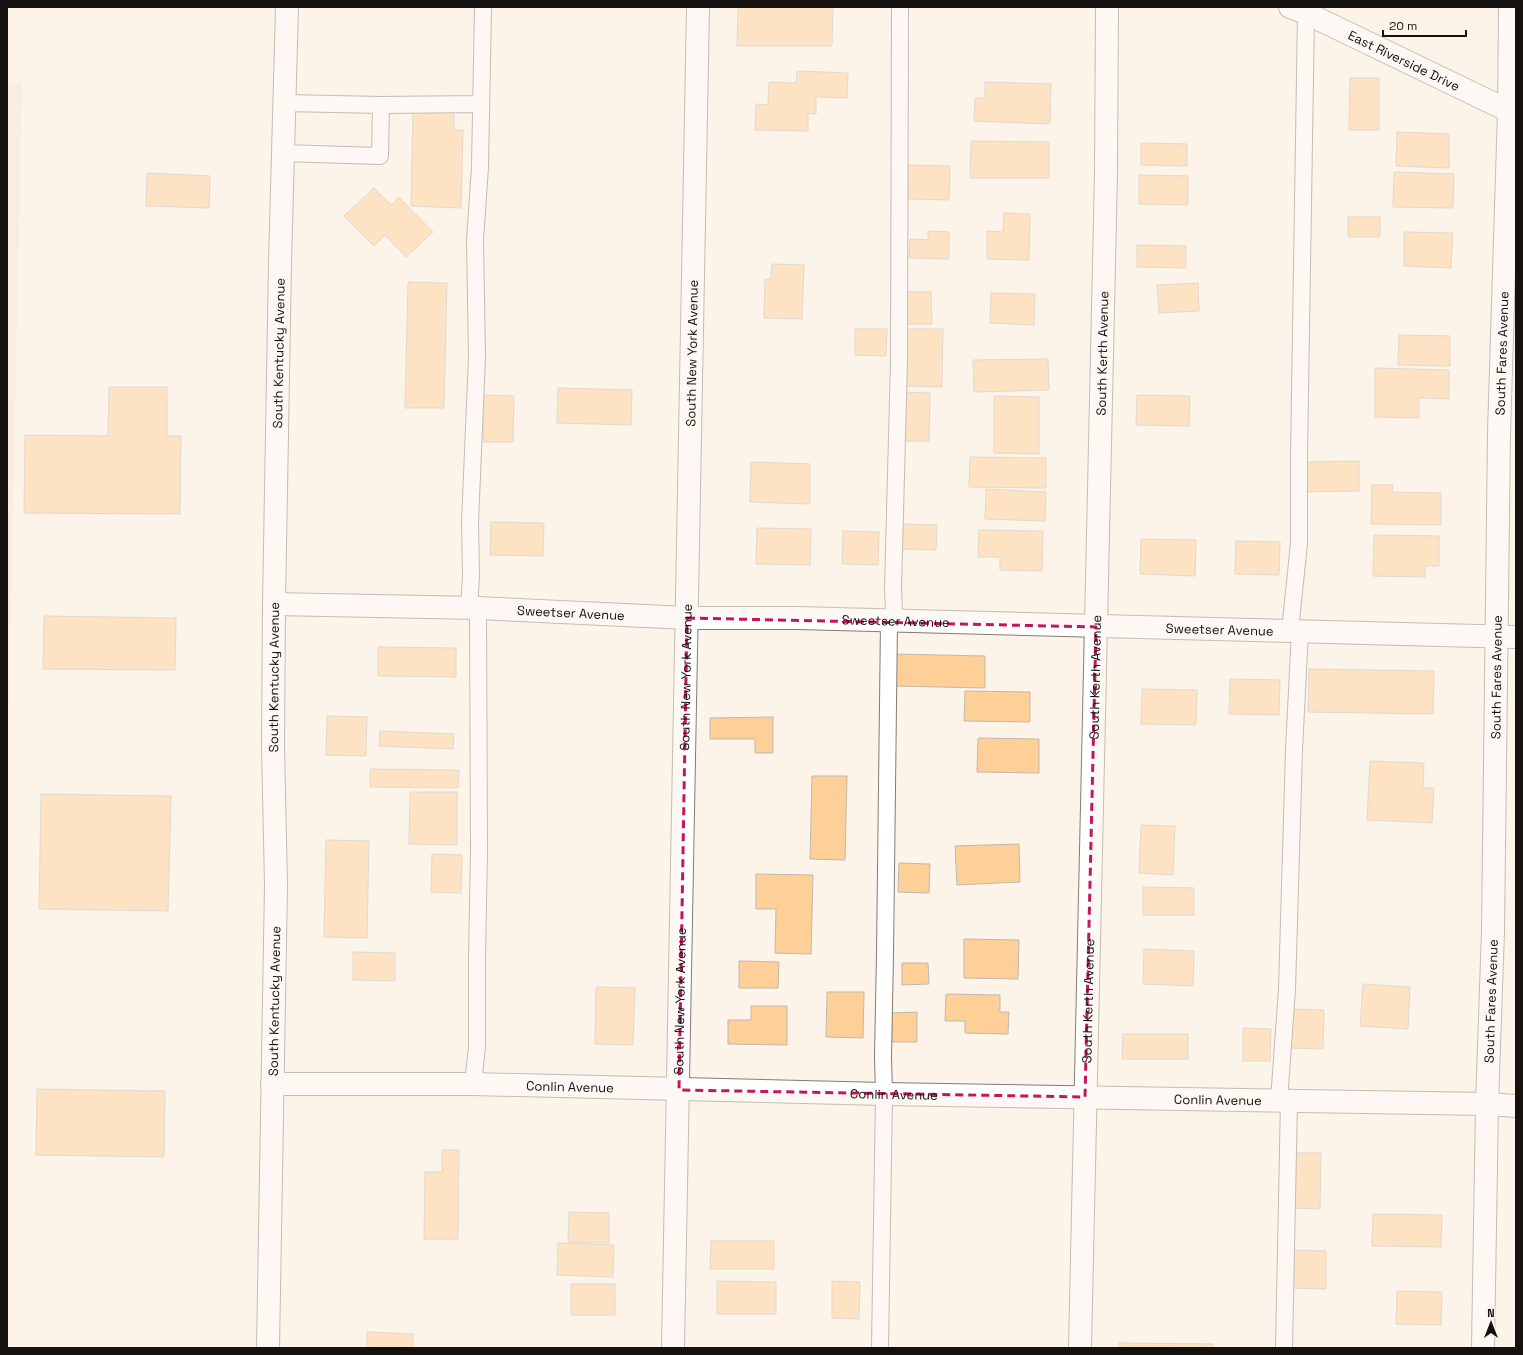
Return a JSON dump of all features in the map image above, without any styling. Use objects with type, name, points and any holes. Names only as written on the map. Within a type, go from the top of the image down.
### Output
[{"type":"street","name":"South Kentucky Avenue","points":[[268,1348],[276,886],[273,746],[274,604],[287,7]]},
{"type":"street","name":"South New York Avenue","points":[[673,1348],[679,1090],[680,900],[687,618],[698,7]]},
{"type":"street","name":"South Kerth Avenue","points":[[1080,1348],[1106,173],[1107,7]]},
{"type":"street","name":"South Fares Avenue","points":[[1484,1348],[1487,1104],[1506,637],[1499,433],[1512,114],[1510,7]]},
{"type":"street","name":"East Riverside Drive","points":[[1298,10],[1512,114]]},
{"type":"street","name":"Sweetser Avenue","points":[[274,604],[474,608],[687,618],[797,618],[1506,637]]},
{"type":"street","name":"Conlin Avenue","points":[[272,1084],[473,1084],[679,1090],[1487,1104],[1516,1106]]},
{"type":"lane","points":[[473,1084],[477,1047],[479,852],[474,608],[471,576],[470,522],[477,357],[475,240],[480,167],[483,7]]},
{"type":"lane","points":[[880,1348],[884,1094],[882,1057],[886,954],[890,621],[894,611],[893,590],[899,361],[900,7]]},
{"type":"lane","points":[[1284,1348],[1284,1101],[1294,750],[1295,631],[1299,543],[1298,10]]},
{"type":"lane","points":[[285,103],[381,105],[481,104]]},
{"type":"lane","points":[[283,153],[380,156],[381,105]]},
{"type":"highlighted area","points":[[687,618],[1096,627],[1085,1097],[679,1090]]},
{"type":"shaded area","points":[[22,83],[7,786],[7,84]]},
{"type":"building","points":[[738,7],[833,7],[832,46],[737,46]]},
{"type":"building","points":[[797,71],[848,73],[847,98],[816,97],[816,114],[808,113],[808,131],[755,130],[756,104],[768,105],[769,82],[796,83]]},
{"type":"building","points":[[1350,78],[1379,78],[1379,130],[1349,130]]},
{"type":"building","points":[[985,82],[1051,84],[1050,124],[974,121],[975,98],[985,98]]},
{"type":"building","points":[[413,109],[454,110],[454,130],[463,130],[461,208],[411,206]]},
{"type":"building","points":[[1397,132],[1449,134],[1449,168],[1396,166]]},
{"type":"building","points":[[971,141],[1049,142],[1049,178],[970,178]]},
{"type":"building","points":[[1141,143],[1187,144],[1187,166],[1141,165]]},
{"type":"building","points":[[908,165],[950,166],[949,200],[908,199]]},
{"type":"building","points":[[1394,172],[1454,174],[1453,208],[1393,207]]},
{"type":"building","points":[[147,173],[210,176],[209,208],[146,206]]},
{"type":"building","points":[[1139,175],[1188,176],[1188,205],[1139,204]]},
{"type":"building","points":[[374,188],[391,205],[399,197],[433,232],[406,257],[385,235],[374,246],[344,216]]},
{"type":"building","points":[[1004,213],[1030,214],[1029,260],[987,259],[987,231],[1003,232]]},
{"type":"building","points":[[1348,217],[1380,217],[1380,237],[1348,237]]},
{"type":"building","points":[[928,231],[949,232],[949,259],[909,258],[910,239],[928,240]]},
{"type":"building","points":[[1404,232],[1453,233],[1451,268],[1404,266]]},
{"type":"building","points":[[1137,245],[1186,246],[1186,268],[1137,267]]},
{"type":"building","points":[[772,264],[804,265],[802,319],[764,318],[765,279],[771,279]]},
{"type":"building","points":[[408,282],[447,283],[444,408],[405,408]]},
{"type":"building","points":[[1198,283],[1199,311],[1159,313],[1157,285]]},
{"type":"building","points":[[901,292],[931,292],[932,324],[901,324]]},
{"type":"building","points":[[991,293],[1035,294],[1034,325],[990,323]]},
{"type":"building","points":[[855,329],[887,329],[886,356],[855,355]]},
{"type":"building","points":[[907,329],[943,329],[942,387],[906,386]]},
{"type":"building","points":[[1399,335],[1450,336],[1450,366],[1398,365]]},
{"type":"building","points":[[1048,359],[1049,390],[974,392],[973,360]]},
{"type":"building","points":[[1375,368],[1449,370],[1449,399],[1419,398],[1419,418],[1375,417]]},
{"type":"building","points":[[109,387],[167,387],[167,436],[181,436],[180,514],[24,513],[25,435],[108,436]]},
{"type":"building","points":[[558,388],[632,390],[631,425],[557,423]]},
{"type":"building","points":[[901,392],[930,393],[929,441],[900,441]]},
{"type":"building","points":[[484,395],[514,396],[513,442],[483,442]]},
{"type":"building","points":[[1137,395],[1190,396],[1189,426],[1136,425]]},
{"type":"building","points":[[994,396],[1039,397],[1039,454],[994,453]]},
{"type":"building","points":[[970,457],[1046,458],[1046,488],[969,487]]},
{"type":"building","points":[[1359,461],[1359,491],[1303,492],[1303,462]]},
{"type":"building","points":[[751,462],[810,464],[810,504],[750,502]]},
{"type":"building","points":[[1372,485],[1393,485],[1392,492],[1441,493],[1441,525],[1371,524]]},
{"type":"building","points":[[986,489],[1046,492],[1045,521],[985,519]]},
{"type":"building","points":[[491,522],[544,523],[543,556],[490,555]]},
{"type":"building","points":[[902,524],[937,525],[936,550],[901,549]]},
{"type":"building","points":[[757,528],[811,529],[810,565],[756,564]]},
{"type":"building","points":[[979,530],[1043,531],[1042,571],[1000,570],[1000,557],[978,557]]},
{"type":"building","points":[[843,531],[879,532],[878,565],[842,564]]},
{"type":"building","points":[[1374,535],[1439,536],[1439,566],[1425,566],[1425,577],[1373,576]]},
{"type":"building","points":[[1141,539],[1196,540],[1195,576],[1140,574]]},
{"type":"building","points":[[1236,541],[1280,542],[1279,575],[1235,574]]},
{"type":"building","points":[[44,616],[176,618],[175,670],[43,669]]},
{"type":"building","points":[[378,647],[456,648],[456,677],[378,676]]},
{"type":"building","points":[[893,654],[985,656],[985,688],[892,686]]},
{"type":"building","points":[[1309,669],[1434,671],[1433,714],[1308,712]]},
{"type":"building","points":[[1230,679],[1280,680],[1279,715],[1229,714]]},
{"type":"building","points":[[1142,689],[1197,690],[1196,725],[1141,724]]},
{"type":"building","points":[[965,691],[1030,692],[1030,722],[964,721]]},
{"type":"building","points":[[327,716],[367,717],[366,756],[326,755]]},
{"type":"building","points":[[773,717],[773,753],[755,753],[755,739],[710,739],[710,718]]},
{"type":"building","points":[[380,731],[454,734],[453,749],[379,746]]},
{"type":"building","points":[[978,738],[1039,739],[1039,773],[977,772]]},
{"type":"building","points":[[1370,761],[1424,763],[1423,788],[1434,788],[1432,823],[1367,820]]},
{"type":"building","points":[[370,769],[459,770],[458,788],[370,787]]},
{"type":"building","points":[[812,776],[847,776],[845,860],[810,859]]},
{"type":"building","points":[[410,792],[457,792],[457,845],[409,844]]},
{"type":"building","points":[[41,794],[171,796],[168,911],[39,909]]},
{"type":"building","points":[[1141,825],[1175,826],[1173,875],[1139,873]]},
{"type":"building","points":[[326,840],[369,841],[367,938],[324,937]]},
{"type":"building","points":[[1019,844],[1020,882],[957,885],[955,846]]},
{"type":"building","points":[[432,854],[462,855],[461,893],[431,892]]},
{"type":"building","points":[[899,863],[930,864],[929,893],[898,892]]},
{"type":"building","points":[[756,874],[813,875],[811,954],[775,953],[776,909],[756,909]]},
{"type":"building","points":[[1143,887],[1194,888],[1194,915],[1143,915]]},
{"type":"building","points":[[964,939],[1019,940],[1018,979],[964,978]]},
{"type":"building","points":[[1144,949],[1194,951],[1193,986],[1143,984]]},
{"type":"building","points":[[353,952],[395,953],[395,981],[353,980]]},
{"type":"building","points":[[739,961],[779,962],[778,988],[739,988]]},
{"type":"building","points":[[902,963],[928,963],[929,984],[902,985]]},
{"type":"building","points":[[1363,984],[1410,987],[1408,1029],[1360,1026]]},
{"type":"building","points":[[596,987],[635,988],[633,1045],[595,1044]]},
{"type":"building","points":[[827,992],[864,992],[863,1038],[826,1037]]},
{"type":"building","points":[[946,994],[1000,995],[1000,1012],[1009,1012],[1008,1034],[965,1033],[965,1021],[945,1021]]},
{"type":"building","points":[[751,1006],[787,1006],[787,1045],[728,1044],[728,1020],[751,1020]]},
{"type":"building","points":[[1292,1009],[1324,1010],[1323,1049],[1291,1048]]},
{"type":"building","points":[[917,1012],[917,1042],[892,1042],[891,1013]]},
{"type":"building","points":[[1243,1028],[1271,1029],[1270,1061],[1243,1061]]},
{"type":"building","points":[[1123,1034],[1188,1034],[1188,1059],[1122,1059]]},
{"type":"building","points":[[37,1089],[165,1091],[164,1157],[36,1155]]},
{"type":"building","points":[[442,1150],[459,1150],[458,1239],[424,1239],[425,1172],[442,1172]]},
{"type":"building","points":[[1289,1153],[1321,1153],[1320,1209],[1288,1208]]},
{"type":"building","points":[[569,1212],[609,1213],[609,1243],[568,1242]]},
{"type":"building","points":[[1373,1214],[1442,1215],[1441,1247],[1372,1246]]},
{"type":"building","points":[[711,1241],[774,1241],[774,1269],[710,1269]]},
{"type":"building","points":[[558,1243],[614,1245],[613,1277],[557,1275]]},
{"type":"building","points":[[1294,1250],[1326,1251],[1326,1289],[1293,1288]]},
{"type":"building","points":[[717,1281],[776,1282],[776,1314],[717,1314]]},
{"type":"building","points":[[832,1281],[860,1282],[859,1319],[832,1318]]},
{"type":"building","points":[[571,1284],[615,1284],[615,1315],[571,1315]]},
{"type":"building","points":[[1397,1291],[1442,1292],[1441,1325],[1396,1324]]},
{"type":"building","points":[[367,1332],[413,1334],[413,1348],[367,1348]]},
{"type":"building","points":[[1119,1343],[1213,1344],[1213,1348],[1119,1348]]}]
